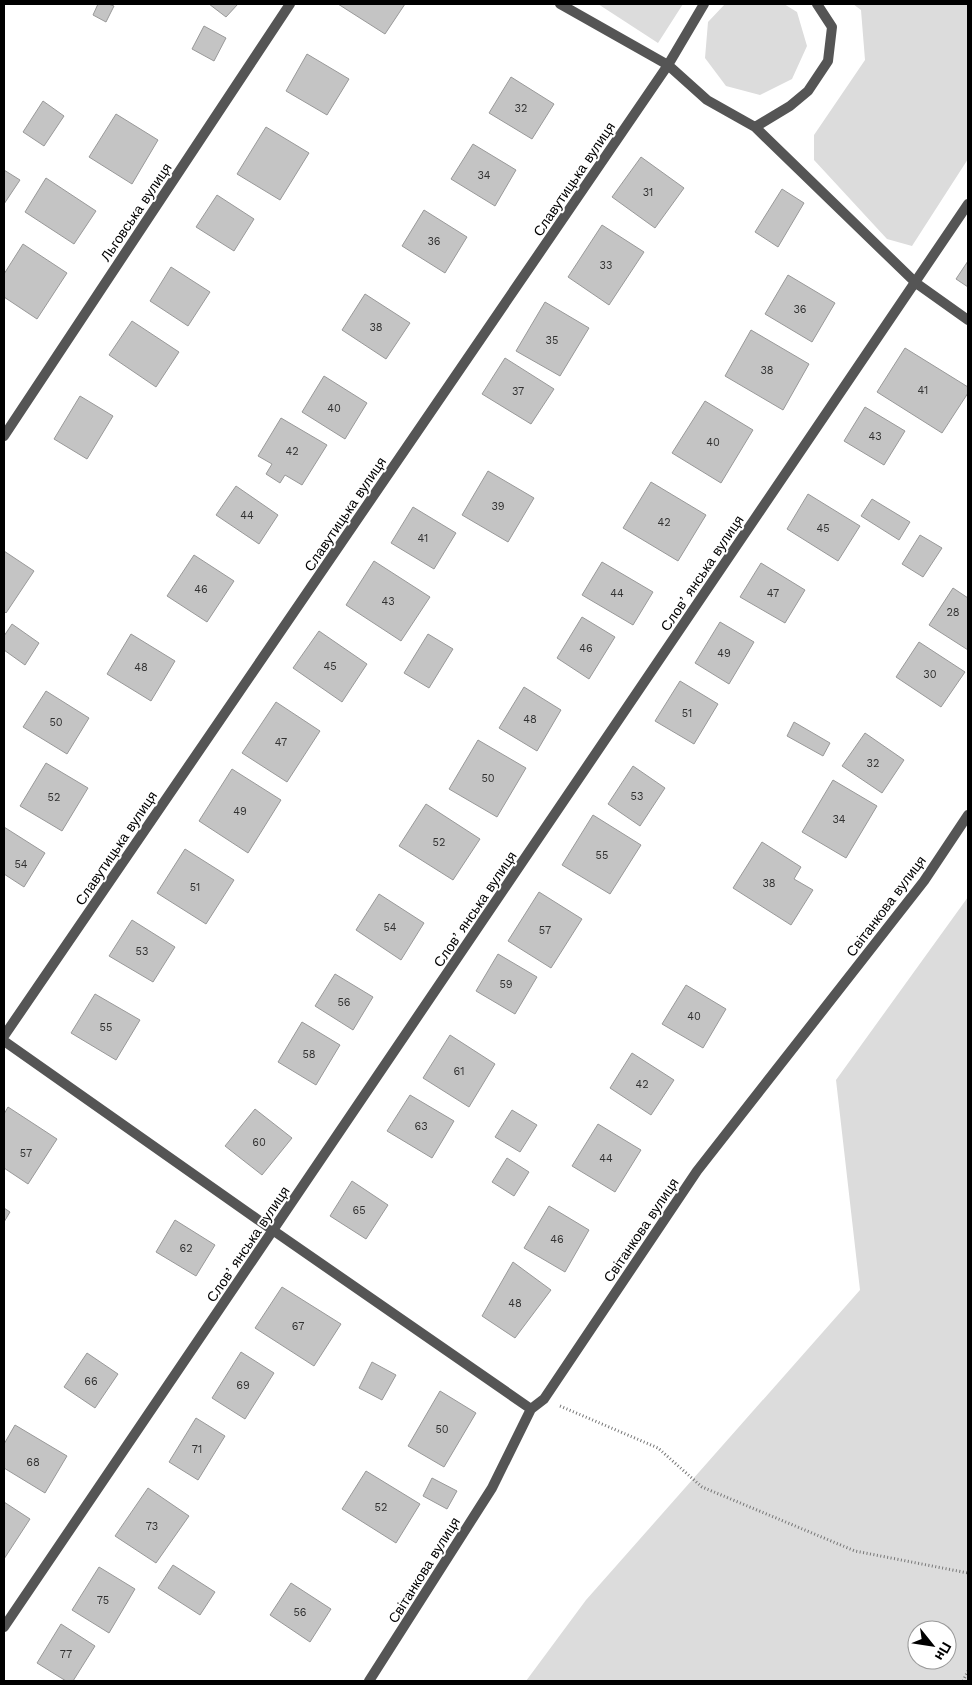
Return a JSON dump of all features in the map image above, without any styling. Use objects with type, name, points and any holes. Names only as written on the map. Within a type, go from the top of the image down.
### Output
[{"type":"street","name":"Льговська вулиця","points":[[4,436],[290,4]]},
{"type":"street","points":[[560,4],[668,65],[707,100],[755,127],[916,283],[968,320]]},
{"type":"street","name":"Славутицька вулиця","points":[[4,1036],[668,65],[704,4]]},
{"type":"street","points":[[755,127],[790,106],[808,91],[828,61],[832,28],[817,4]]},
{"type":"street","name":"Словʼянська вулиця","points":[[4,1627],[968,204]]},
{"type":"street","name":"Світанкова вулиця","points":[[369,1681],[492,1488],[531,1409],[544,1399],[696,1171],[924,881],[968,815]]},
{"type":"street","points":[[4,1041],[531,1409]]},
{"type":"path","points":[[544,1399],[658,1448],[702,1487],[855,1551],[968,1573]]},
{"type":"path","points":[[963,1681],[968,1671]]},
{"type":"shaded area","points":[[598,4],[683,4],[658,43]]},
{"type":"shaded area","points":[[725,4],[784,4],[797,12],[807,46],[792,79],[760,95],[726,86],[705,58],[708,22]]},
{"type":"shaded area","points":[[853,4],[968,4],[968,159],[912,246],[887,239],[814,160],[814,135],[865,60],[861,10]]},
{"type":"shaded area","points":[[968,897],[968,1681],[526,1681],[586,1600],[860,1290],[836,1080]]},
{"type":"building","points":[[98,4],[114,6],[106,22],[93,15]]},
{"type":"building","points":[[209,4],[238,4],[226,17]]},
{"type":"building","points":[[338,4],[405,4],[385,34]]},
{"type":"building","points":[[204,26],[226,38],[214,61],[192,49]]},
{"type":"building","points":[[307,54],[349,79],[327,115],[286,91]]},
{"type":"building","points":[[511,77],[554,104],[532,139],[489,113]]},
{"type":"building","points":[[43,101],[64,116],[44,146],[23,132]]},
{"type":"building","points":[[116,114],[158,140],[132,184],[89,157]]},
{"type":"building","points":[[266,127],[309,153],[280,200],[237,174]]},
{"type":"building","points":[[473,144],[516,170],[495,206],[451,179]]},
{"type":"building","points":[[641,157],[684,188],[655,228],[612,197]]},
{"type":"building","points":[[4,170],[20,180],[4,204]]},
{"type":"building","points":[[46,178],[96,211],[74,244],[25,212]]},
{"type":"building","points":[[782,189],[804,203],[778,247],[755,232]]},
{"type":"building","points":[[217,195],[254,219],[234,251],[196,227]]},
{"type":"building","points":[[424,210],[467,237],[445,273],[402,246]]},
{"type":"building","points":[[602,225],[644,252],[609,305],[568,277]]},
{"type":"building","points":[[23,244],[67,273],[37,319],[4,297],[4,274]]},
{"type":"building","points":[[968,261],[968,287],[956,279]]},
{"type":"building","points":[[171,267],[210,292],[188,326],[150,301]]},
{"type":"building","points":[[788,275],[835,303],[812,342],[765,314]]},
{"type":"building","points":[[365,294],[410,323],[386,359],[342,330]]},
{"type":"building","points":[[545,302],[589,328],[560,376],[516,351]]},
{"type":"building","points":[[132,321],[179,352],[156,387],[109,355]]},
{"type":"building","points":[[751,330],[809,364],[783,410],[725,376]]},
{"type":"building","points":[[905,348],[968,387],[968,393],[942,433],[877,392]]},
{"type":"building","points":[[505,358],[554,389],[531,424],[482,394]]},
{"type":"building","points":[[324,376],[367,403],[345,439],[302,412]]},
{"type":"building","points":[[80,396],[113,416],[87,459],[54,439]]},
{"type":"building","points":[[705,401],[753,430],[721,483],[672,453]]},
{"type":"building","points":[[865,407],[905,431],[884,465],[844,441]]},
{"type":"building","points":[[281,418],[327,445],[302,485],[285,475],[280,483],[266,474],[272,464],[258,456]]},
{"type":"building","points":[[488,471],[534,498],[508,542],[462,515]]},
{"type":"building","points":[[651,482],[706,515],[678,561],[623,528]]},
{"type":"building","points":[[236,486],[278,515],[259,544],[216,515]]},
{"type":"building","points":[[808,494],[860,526],[838,561],[787,529]]},
{"type":"building","points":[[872,499],[910,522],[899,540],[861,516]]},
{"type":"building","points":[[413,507],[456,533],[434,569],[391,543]]},
{"type":"building","points":[[920,535],[942,548],[923,577],[902,564]]},
{"type":"building","points":[[4,551],[34,571],[6,613],[4,611]]},
{"type":"building","points":[[194,555],[234,581],[207,622],[167,596]]},
{"type":"building","points":[[374,561],[430,597],[401,641],[346,605]]},
{"type":"building","points":[[602,562],[653,592],[633,625],[582,595]]},
{"type":"building","points":[[761,563],[805,590],[785,623],[740,597]]},
{"type":"building","points":[[953,588],[968,598],[968,650],[929,625]]},
{"type":"building","points":[[582,617],[615,637],[589,679],[557,658]]},
{"type":"building","points":[[720,622],[754,642],[729,684],[695,663]]},
{"type":"building","points":[[12,624],[39,643],[25,665],[4,650],[4,636]]},
{"type":"building","points":[[319,631],[367,664],[342,702],[293,668]]},
{"type":"building","points":[[131,634],[175,661],[151,701],[107,674]]},
{"type":"building","points":[[428,634],[453,649],[429,688],[404,673]]},
{"type":"building","points":[[919,642],[965,672],[941,707],[896,677]]},
{"type":"building","points":[[680,681],[718,704],[694,744],[655,721]]},
{"type":"building","points":[[524,687],[561,710],[537,751],[499,728]]},
{"type":"building","points":[[46,691],[89,718],[67,754],[23,727]]},
{"type":"building","points":[[276,702],[320,731],[287,782],[242,753]]},
{"type":"building","points":[[794,722],[830,743],[823,756],[787,736]]},
{"type":"building","points":[[865,733],[904,760],[882,793],[842,766]]},
{"type":"building","points":[[478,740],[526,768],[497,817],[449,789]]},
{"type":"building","points":[[46,763],[88,788],[62,831],[20,806]]},
{"type":"building","points":[[633,766],[665,788],[640,826],[608,804]]},
{"type":"building","points":[[232,769],[281,800],[248,853],[199,821]]},
{"type":"building","points":[[833,780],[877,806],[846,858],[802,832]]},
{"type":"building","points":[[426,804],[480,839],[453,880],[399,846]]},
{"type":"building","points":[[593,815],[641,845],[610,894],[562,865]]},
{"type":"building","points":[[4,827],[45,853],[24,887],[4,874]]},
{"type":"building","points":[[762,842],[801,867],[794,879],[813,890],[791,925],[733,888]]},
{"type":"building","points":[[185,849],[234,880],[206,924],[157,893]]},
{"type":"building","points":[[539,892],[582,919],[551,968],[508,941]]},
{"type":"building","points":[[379,894],[424,923],[401,960],[356,930]]},
{"type":"building","points":[[132,920],[175,947],[153,982],[109,956]]},
{"type":"building","points":[[498,954],[537,977],[515,1014],[476,991]]},
{"type":"building","points":[[335,974],[373,997],[353,1030],[315,1006]]},
{"type":"building","points":[[686,985],[726,1009],[703,1048],[662,1024]]},
{"type":"building","points":[[95,994],[140,1020],[116,1060],[71,1033]]},
{"type":"building","points":[[302,1022],[340,1045],[316,1085],[278,1062]]},
{"type":"building","points":[[450,1035],[495,1064],[469,1107],[423,1078]]},
{"type":"building","points":[[632,1053],[674,1080],[651,1115],[610,1088]]},
{"type":"building","points":[[410,1095],[454,1121],[432,1158],[387,1131]]},
{"type":"building","points":[[8,1107],[57,1139],[28,1184],[4,1168],[4,1114]]},
{"type":"building","points":[[255,1109],[292,1138],[262,1175],[225,1146]]},
{"type":"building","points":[[512,1110],[537,1125],[520,1152],[495,1137]]},
{"type":"building","points":[[598,1124],[641,1150],[615,1192],[572,1166]]},
{"type":"building","points":[[507,1158],[529,1172],[514,1196],[492,1182]]},
{"type":"building","points":[[352,1181],[388,1205],[366,1239],[330,1216]]},
{"type":"building","points":[[549,1206],[589,1230],[565,1272],[524,1248]]},
{"type":"building","points":[[4,1208],[10,1212],[4,1222]]},
{"type":"building","points":[[175,1220],[215,1245],[196,1276],[156,1252]]},
{"type":"building","points":[[513,1262],[551,1290],[515,1338],[482,1316]]},
{"type":"building","points":[[282,1287],[341,1324],[314,1366],[255,1328]]},
{"type":"building","points":[[241,1352],[274,1373],[245,1419],[212,1398]]},
{"type":"building","points":[[87,1353],[118,1374],[95,1408],[64,1387]]},
{"type":"building","points":[[372,1362],[396,1375],[382,1400],[359,1388]]},
{"type":"building","points":[[440,1391],[476,1413],[444,1467],[408,1446]]},
{"type":"building","points":[[196,1418],[225,1436],[198,1480],[169,1462]]},
{"type":"building","points":[[15,1425],[67,1456],[45,1493],[4,1468],[4,1444]]},
{"type":"building","points":[[366,1471],[420,1504],[396,1543],[342,1509]]},
{"type":"building","points":[[432,1478],[457,1491],[447,1509],[423,1496]]},
{"type":"building","points":[[148,1488],[189,1516],[156,1563],[115,1536]]},
{"type":"building","points":[[4,1502],[30,1519],[4,1559]]},
{"type":"building","points":[[173,1565],[215,1592],[200,1615],[158,1588]]},
{"type":"building","points":[[99,1567],[135,1589],[109,1633],[72,1610]]},
{"type":"building","points":[[291,1583],[331,1609],[310,1642],[270,1615]]},
{"type":"building","points":[[61,1624],[95,1646],[73,1681],[66,1681],[37,1663]]}]
